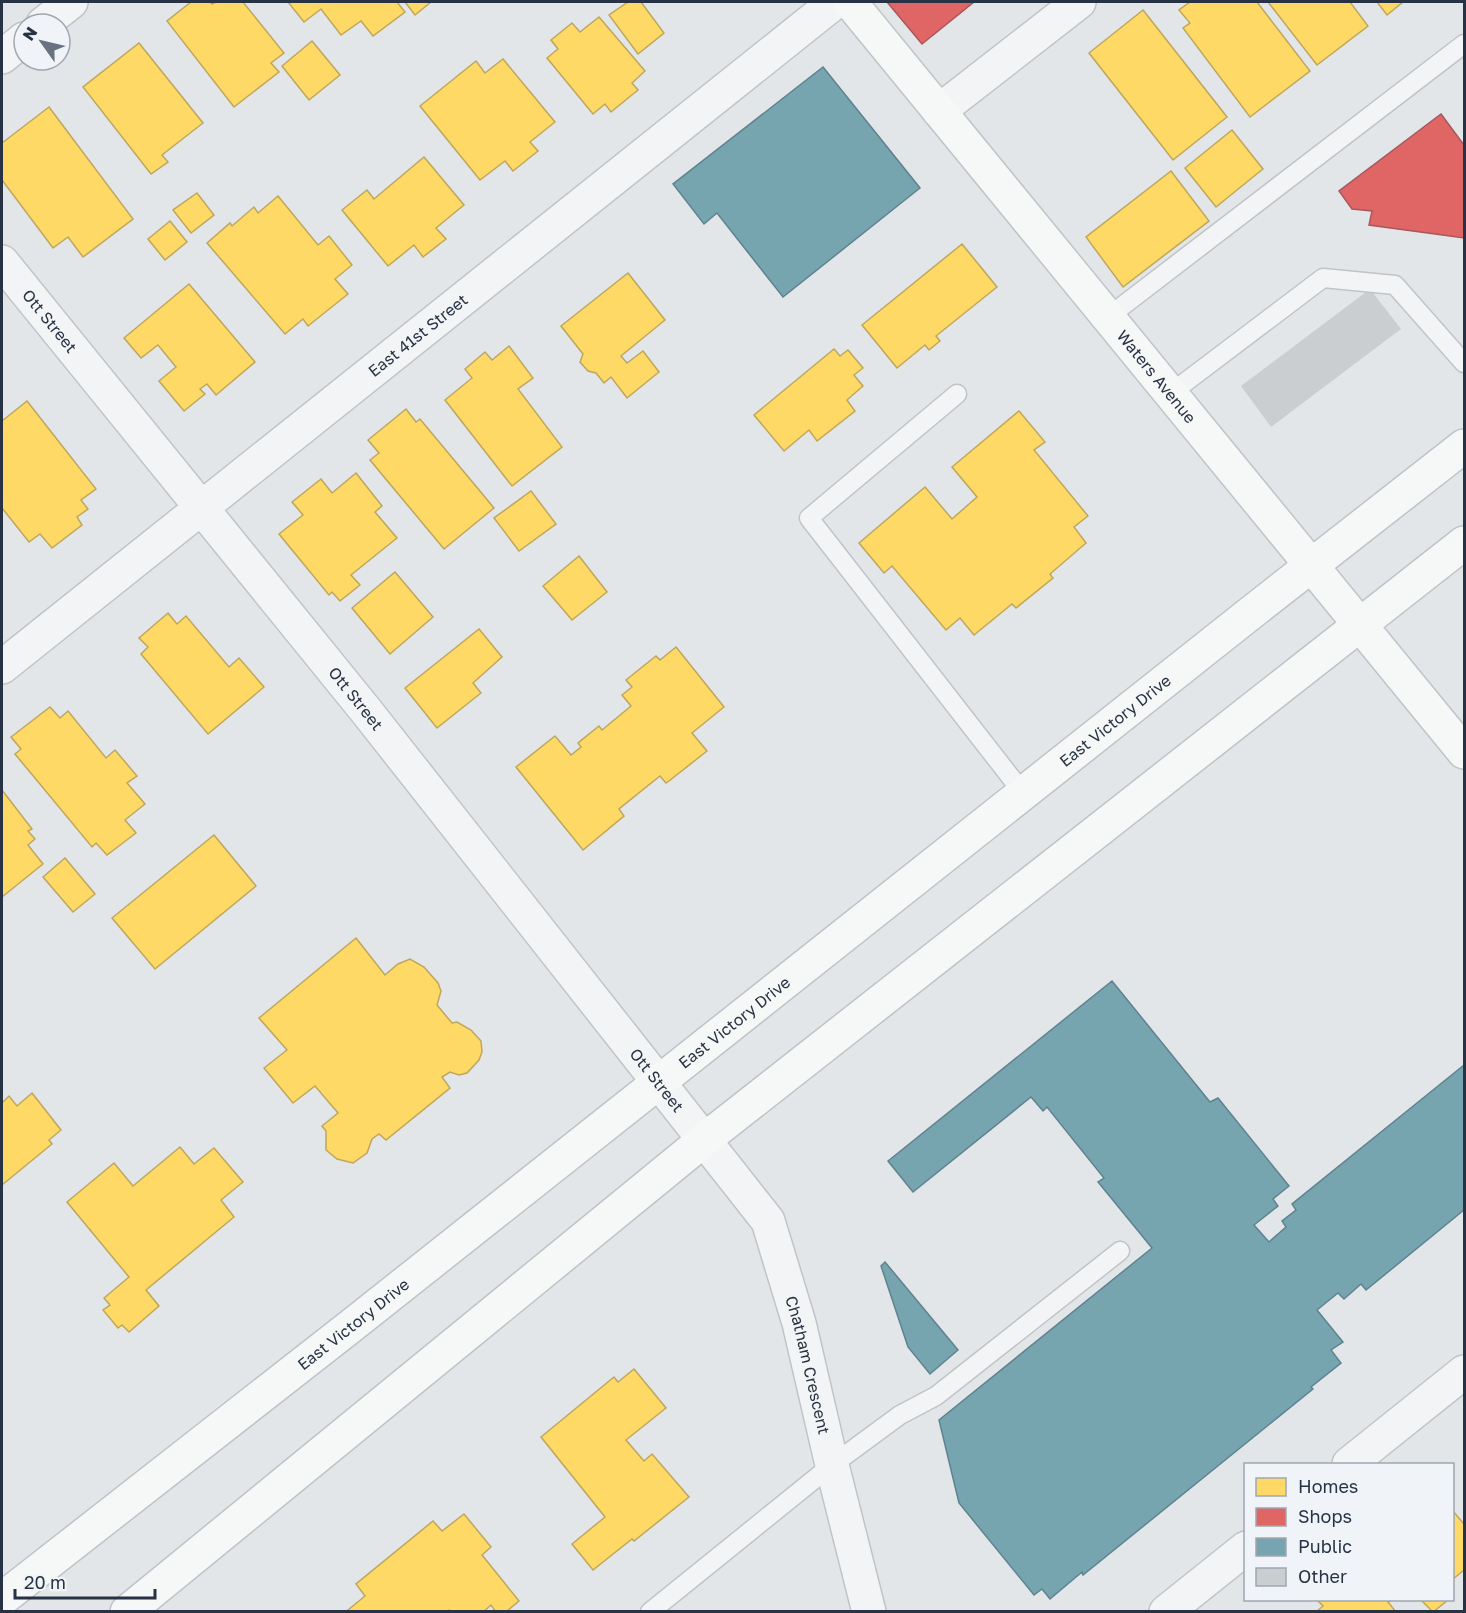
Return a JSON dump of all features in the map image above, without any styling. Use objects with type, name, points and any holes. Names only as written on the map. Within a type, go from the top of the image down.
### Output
[{"type":"main road","name":"Waters Avenue","points":[[850,2],[1464,752]]},
{"type":"main road","name":"East Victory Drive","points":[[2,1599],[1464,446]]},
{"type":"main road","points":[[127,1611],[704,1140],[1464,543]]},
{"type":"street","points":[[58,12],[71,2]]},
{"type":"street","name":"East 41st Street","points":[[2,667],[835,2]]},
{"type":"street","points":[[939,111],[1079,2]]},
{"type":"street","name":"Ott Street","points":[[2,262],[375,721],[704,1140]]},
{"type":"street","name":"Chatham Crescent","points":[[704,1140],[768,1221],[799,1323],[869,1611]]},
{"type":"street","points":[[1350,1463],[1464,1372]]},
{"type":"street","points":[[1166,1611],[1244,1549]]},
{"type":"lane","points":[[1108,317],[1464,44]]},
{"type":"lane","points":[[1171,393],[1323,278],[1395,285],[1464,363]]},
{"type":"lane","points":[[957,394],[809,518],[1023,793]]},
{"type":"lane","points":[[650,1611],[832,1465],[900,1415],[936,1396],[1120,1251]]},
{"type":"building: Homes","points":[[191,2],[210,2],[212,4],[243,2],[284,53],[271,63],[279,72],[234,107],[167,21]]},
{"type":"building: Homes","points":[[288,2],[397,2],[405,12],[373,36],[361,21],[341,35],[321,9],[304,22]]},
{"type":"building: Homes","points":[[405,2],[431,2],[415,15]]},
{"type":"building: Homes","points":[[628,2],[641,2],[664,33],[638,54],[609,15]]},
{"type":"building: Homes","points":[[1190,2],[1257,2],[1310,71],[1250,117],[1183,28],[1190,23],[1179,10]]},
{"type":"building: Homes","points":[[1268,2],[1350,2],[1368,26],[1317,65]]},
{"type":"building: Homes","points":[[1377,2],[1403,2],[1387,15]]},
{"type":"building: Homes","points":[[1143,10],[1227,117],[1173,160],[1089,53]]},
{"type":"building: Homes","points":[[599,17],[645,71],[632,83],[638,90],[611,112],[605,104],[593,114],[547,58],[558,49],[551,40],[572,23],[580,32]]},
{"type":"building: Homes","points":[[312,41],[340,75],[309,100],[282,66]]},
{"type":"building: Homes","points":[[139,43],[203,123],[162,155],[168,162],[151,174],[83,87]]},
{"type":"building: Homes","points":[[503,59],[555,122],[530,142],[538,151],[513,171],[505,161],[480,180],[420,106],[476,61],[485,73]]},
{"type":"building: Homes","points":[[49,107],[133,219],[83,257],[68,237],[53,248],[2,180],[2,143]]},
{"type":"building: Homes","points":[[1232,130],[1263,169],[1216,207],[1185,168]]},
{"type":"building: Homes","points":[[424,157],[464,205],[436,228],[446,239],[423,257],[414,245],[388,266],[342,210],[367,190],[374,199]]},
{"type":"building: Homes","points":[[1171,171],[1209,221],[1123,287],[1086,237]]},
{"type":"building: Homes","points":[[197,193],[214,215],[191,233],[173,210]]},
{"type":"building: Homes","points":[[278,196],[318,245],[329,236],[352,265],[335,279],[348,294],[308,326],[303,319],[285,334],[207,243],[230,223],[232,226],[254,207],[258,213]]},
{"type":"building: Homes","points":[[170,221],[187,242],[165,260],[148,239]]},
{"type":"building: Homes","points":[[962,244],[997,287],[936,336],[940,341],[929,350],[925,345],[897,368],[862,325]]},
{"type":"building: Homes","points":[[628,273],[665,320],[621,356],[627,363],[643,351],[659,372],[627,398],[611,377],[604,383],[596,373],[588,371],[580,362],[583,354],[561,326]]},
{"type":"building: Homes","points":[[189,284],[255,362],[216,395],[207,384],[200,389],[205,394],[184,411],[159,381],[176,367],[158,345],[141,358],[124,338]]},
{"type":"building: Homes","points":[[509,346],[533,378],[518,389],[562,447],[512,486],[445,400],[472,378],[465,369],[485,352],[492,360]]},
{"type":"building: Homes","points":[[834,349],[840,356],[848,350],[863,368],[854,375],[863,386],[847,400],[855,411],[817,441],[809,430],[784,451],[754,415]]},
{"type":"building: Homes","points":[[27,401],[96,489],[81,500],[88,509],[77,517],[82,525],[52,548],[40,534],[29,542],[2,508],[2,421]]},
{"type":"building: Homes","points":[[406,409],[416,422],[420,419],[494,508],[444,549],[370,460],[379,453],[368,440]]},
{"type":"building: Homes","points":[[1019,411],[1045,442],[1034,450],[1088,516],[1074,527],[1086,543],[1050,574],[1053,578],[1016,608],[1012,604],[974,635],[960,618],[946,630],[892,566],[884,573],[859,543],[925,487],[952,519],[977,497],[952,467]]},
{"type":"building: Homes","points":[[356,473],[382,506],[375,512],[397,538],[351,575],[360,585],[340,601],[332,592],[329,595],[279,534],[303,515],[292,502],[321,479],[332,493]]},
{"type":"building: Homes","points":[[531,491],[556,524],[519,551],[494,518]]},
{"type":"building: Homes","points":[[579,556],[607,592],[572,620],[543,586]]},
{"type":"building: Homes","points":[[395,572],[433,617],[390,654],[352,608]]},
{"type":"building: Homes","points":[[168,613],[177,624],[186,616],[229,667],[239,658],[264,687],[208,734],[141,654],[148,647],[139,638]]},
{"type":"building: Homes","points":[[479,629],[502,657],[473,683],[481,693],[437,728],[405,688]]},
{"type":"building: Homes","points":[[676,647],[724,707],[692,733],[707,751],[666,783],[660,776],[619,809],[624,816],[583,850],[516,767],[555,736],[571,755],[581,747],[578,743],[599,726],[602,730],[631,706],[622,695],[632,687],[626,680],[656,656],[660,660]]},
{"type":"building: Homes","points":[[50,707],[60,718],[68,711],[106,758],[115,750],[137,776],[127,783],[145,804],[125,820],[136,833],[107,855],[96,843],[92,847],[15,754],[21,749],[11,737]]},
{"type":"building: Homes","points":[[2,790],[32,829],[28,831],[35,839],[28,845],[43,864],[2,897]]},
{"type":"building: Homes","points":[[214,835],[256,886],[155,969],[112,918]]},
{"type":"building: Homes","points":[[65,858],[95,894],[73,912],[43,877]]},
{"type":"building: Homes","points":[[356,938],[385,975],[398,964],[410,959],[424,967],[438,983],[441,991],[437,1005],[452,1023],[457,1022],[471,1030],[481,1041],[482,1052],[479,1060],[467,1073],[459,1075],[450,1072],[442,1077],[450,1088],[386,1140],[379,1134],[372,1139],[367,1153],[353,1163],[337,1159],[326,1150],[326,1131],[322,1126],[338,1113],[315,1086],[293,1103],[264,1068],[287,1050],[259,1018]]},
{"type":"building: Homes","points":[[32,1093],[61,1130],[49,1140],[52,1144],[2,1185],[2,1103],[9,1096],[17,1106]]},
{"type":"building: Homes","points":[[180,1147],[194,1164],[214,1148],[243,1182],[221,1200],[234,1217],[146,1290],[159,1306],[129,1332],[122,1325],[118,1328],[103,1310],[110,1305],[104,1298],[129,1277],[67,1202],[114,1163],[133,1186]]},
{"type":"building: Homes","points":[[634,1369],[666,1408],[626,1440],[644,1461],[652,1454],[689,1497],[593,1570],[572,1544],[605,1517],[541,1437],[614,1377],[618,1382]]},
{"type":"building: Homes","points":[[1454,1512],[1464,1524],[1464,1570],[1454,1578]]},
{"type":"building: Homes","points":[[464,1514],[491,1547],[482,1555],[519,1601],[506,1612],[496,1612],[491,1605],[483,1612],[451,1612],[449,1610],[447,1612],[350,1612],[348,1610],[365,1596],[356,1584],[433,1521],[442,1531]]},
{"type":"building: Homes","points":[[1318,1601],[1390,1601],[1388,1602],[1396,1612],[1316,1612],[1323,1606]]},
{"type":"building: Homes","points":[[1422,1601],[1447,1601],[1433,1612]]},
{"type":"building: Shops","points":[[887,2],[974,2],[922,44]]},
{"type":"building: Shops","points":[[1441,114],[1464,145],[1464,238],[1369,225],[1372,211],[1352,209],[1339,191]]},
{"type":"building: Public","points":[[823,67],[920,188],[783,297],[717,213],[704,224],[673,184]]},
{"type":"building: Public","points":[[1112,981],[1210,1102],[1218,1098],[1289,1186],[1273,1199],[1278,1206],[1254,1225],[1269,1242],[1286,1227],[1282,1221],[1296,1210],[1292,1204],[1464,1065],[1464,1210],[1366,1290],[1361,1284],[1344,1299],[1338,1293],[1317,1310],[1343,1342],[1331,1350],[1341,1363],[1311,1387],[1313,1389],[1083,1575],[1082,1572],[1050,1599],[1042,1589],[1034,1595],[959,1503],[939,1420],[1152,1248],[1098,1182],[1104,1178],[1047,1107],[1043,1111],[1031,1097],[913,1192],[888,1161]]},
{"type":"building: Public","points":[[885,1262],[958,1350],[930,1374],[908,1347],[881,1266]]},
{"type":"building: Other","points":[[1370,289],[1401,329],[1271,427],[1241,386]]}]
